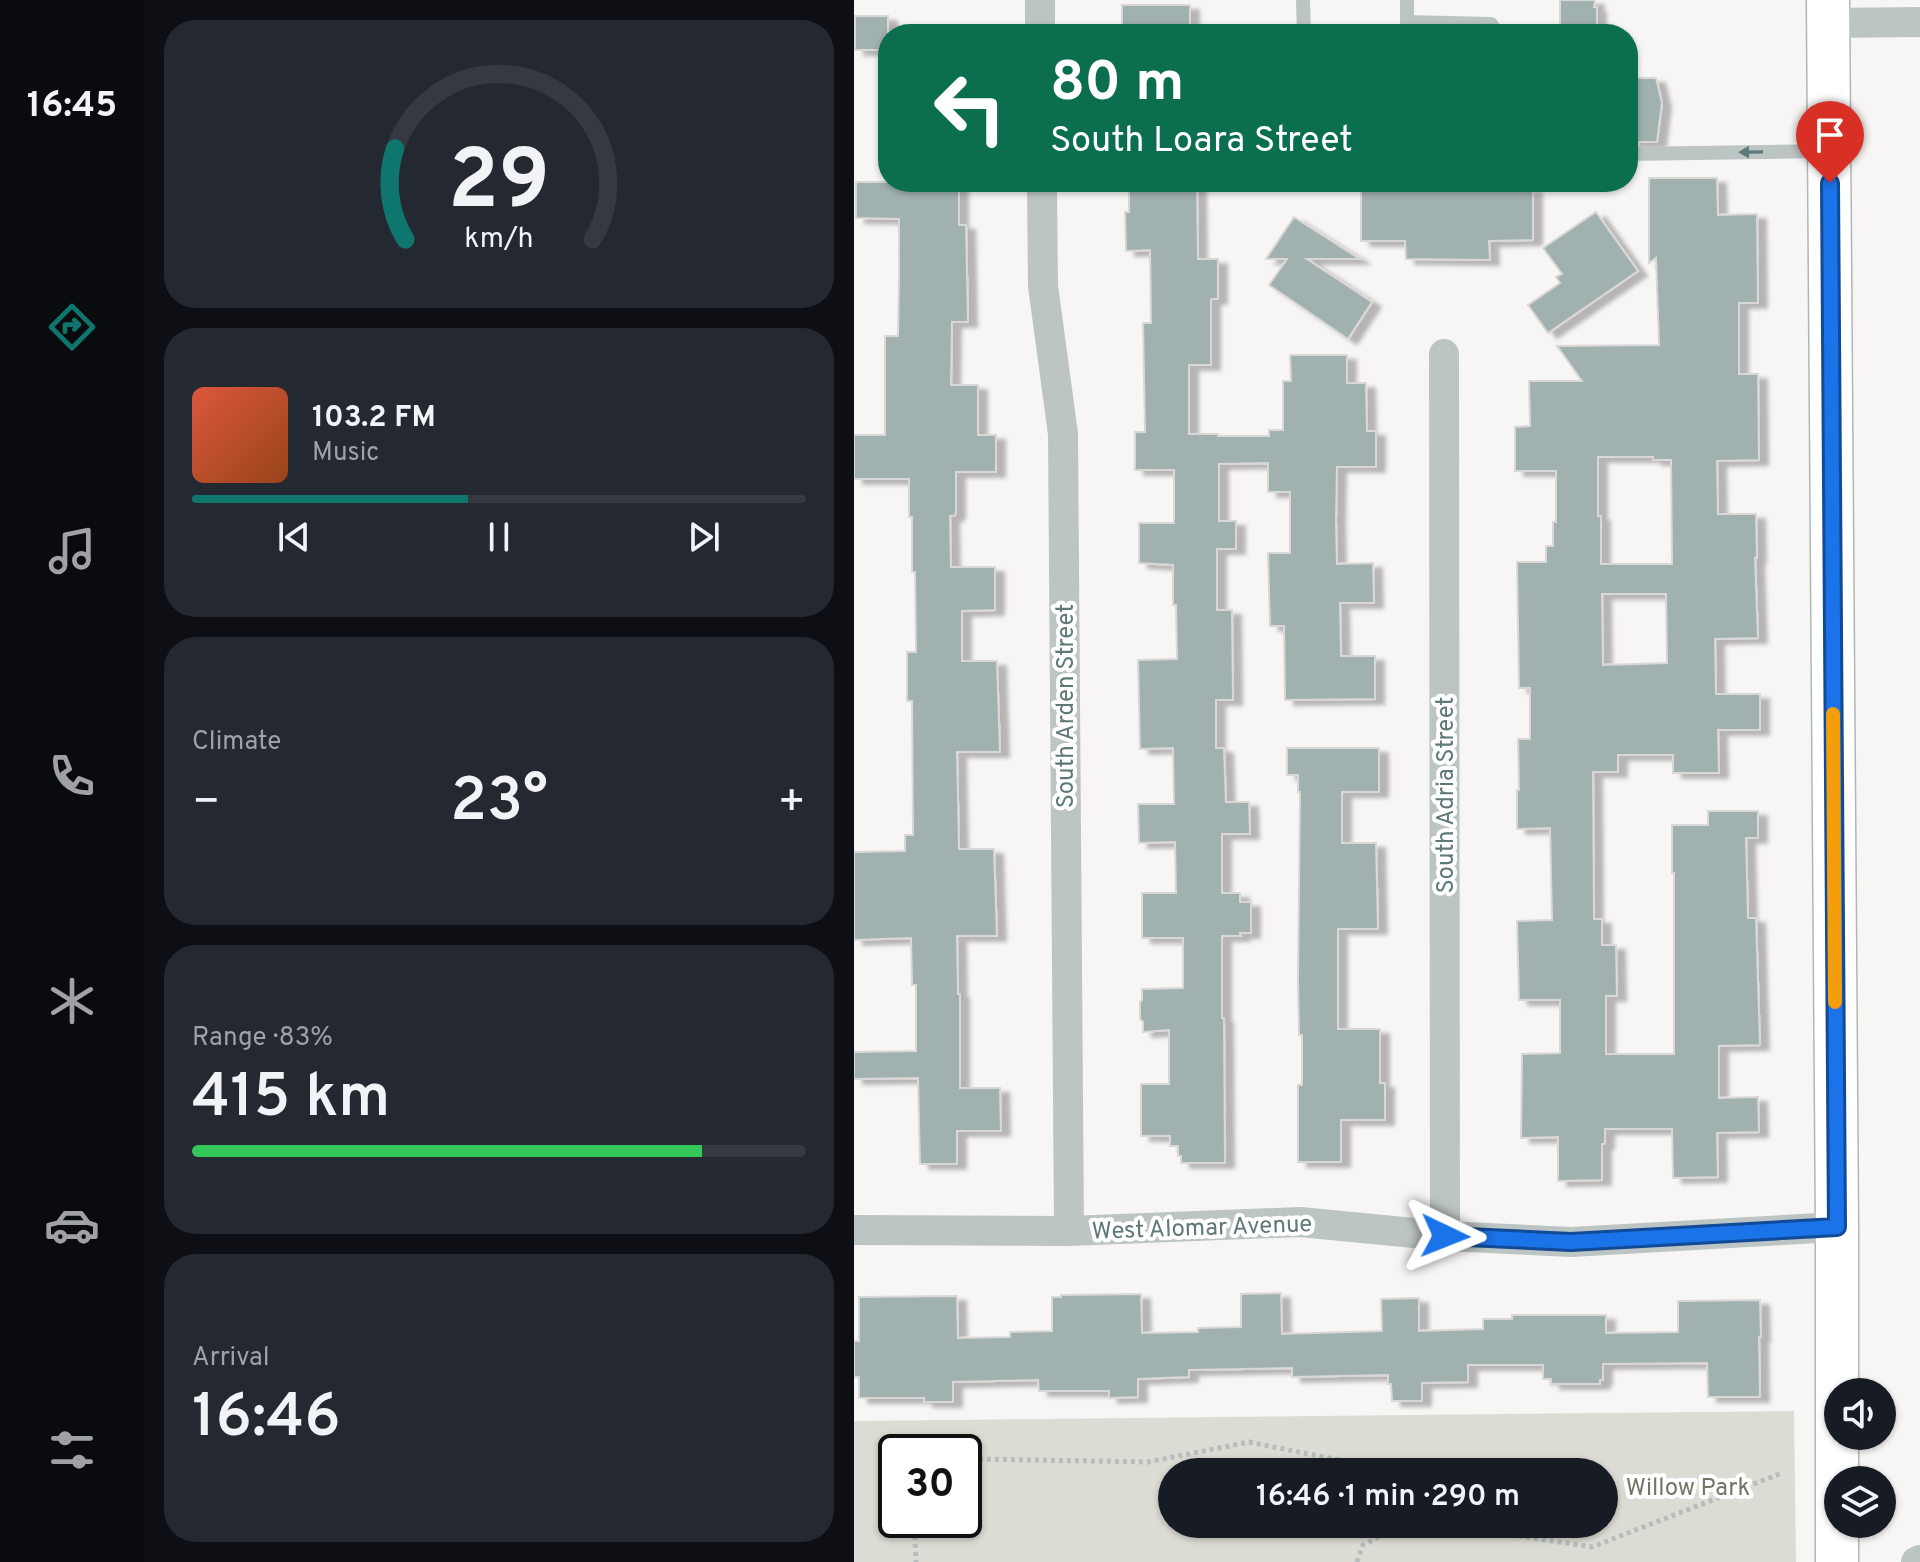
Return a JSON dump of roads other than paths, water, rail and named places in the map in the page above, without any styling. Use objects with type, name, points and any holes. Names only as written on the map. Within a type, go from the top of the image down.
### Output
[{"type":"street","points":[[1040,0],[1040,24]]},
{"type":"street","points":[[1837,1562],[1828,12],[1920,22]]},
{"type":"street","name":"South Arden Street","points":[[1042,192],[1043,286],[1063,434],[1069,1231]]},
{"type":"street","name":"South Adria Street","points":[[1444,354],[1445,1236]]},
{"type":"street","name":"West Alomar Avenue","points":[[854,1230],[1069,1231],[1300,1222],[1445,1236],[1571,1242],[1837,1227]]},
{"type":"lane","points":[[1303,0],[1304,24]]},
{"type":"lane","points":[[1407,0],[1407,24]]},
{"type":"lane","points":[[1638,154],[1829,151]]},
{"type":"park label","name":"Willow Park","points":[[1688,1487]]}]
